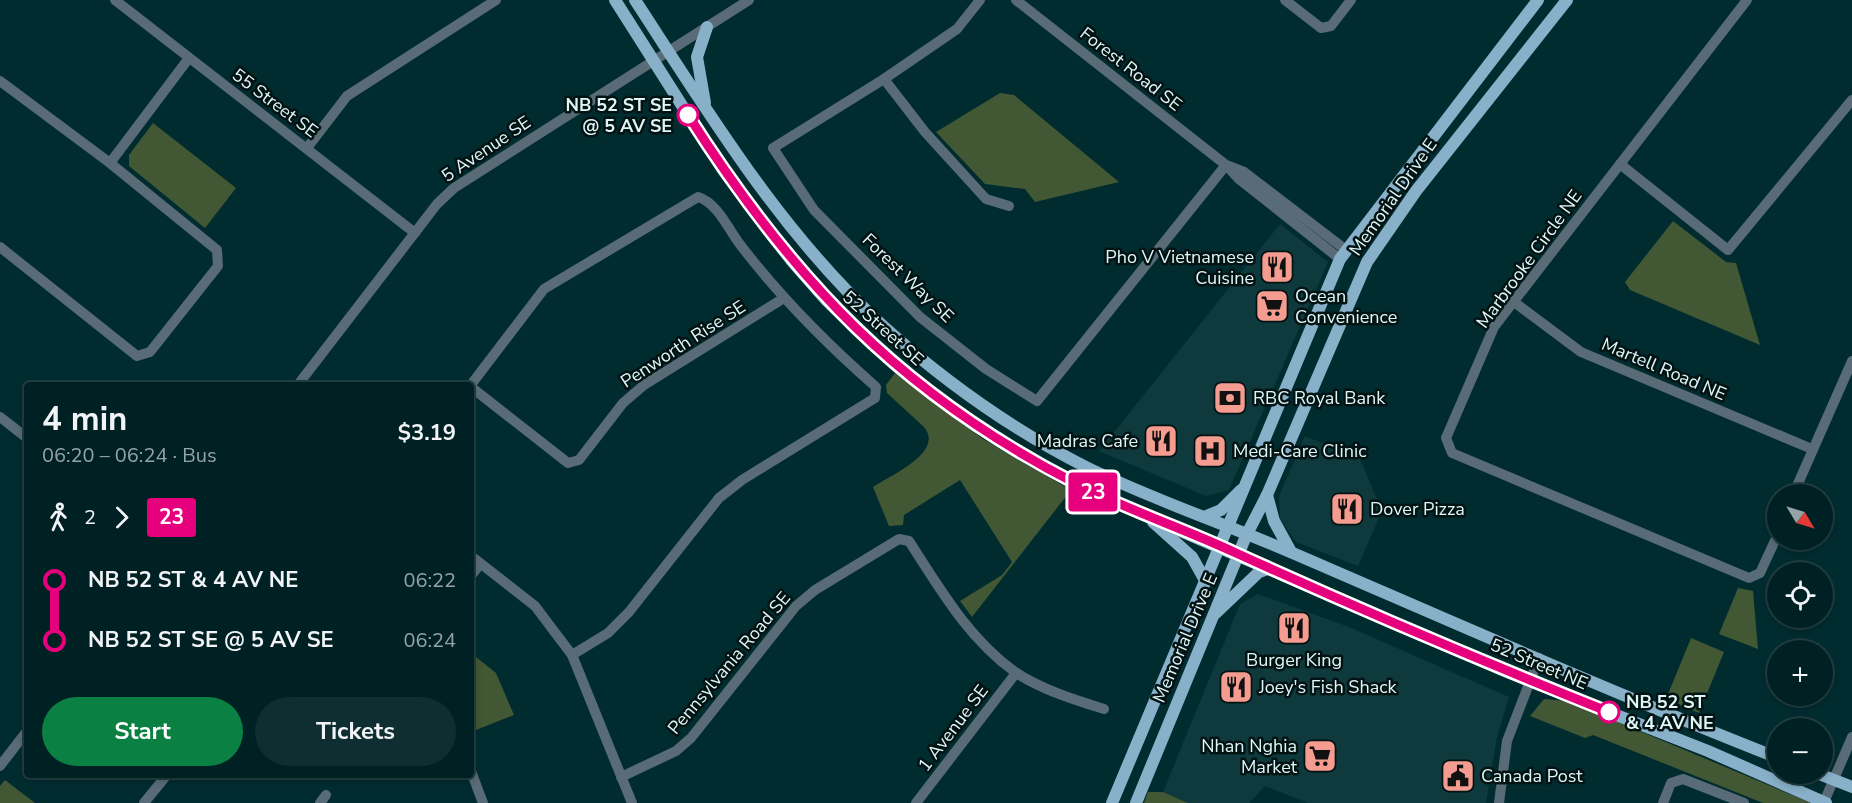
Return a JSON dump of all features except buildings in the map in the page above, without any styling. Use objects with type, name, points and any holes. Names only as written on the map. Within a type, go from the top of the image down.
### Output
[{"type":"main road","name":"52 Street SE","points":[[615,0],[723,170],[765,227],[827,301],[870,342],[943,402],[1017,452],[1147,517],[1239,554]]},
{"type":"main road","name":"52 Street SE","points":[[635,0],[736,156],[806,246],[883,326],[954,385],[1031,436],[1087,467],[1246,536]]},
{"type":"main road","name":"Memorial Drive E","points":[[1112,803],[1343,254],[1538,0]]},
{"type":"main road","name":"Memorial Drive E","points":[[1136,803],[1246,536],[1267,495],[1367,262],[1416,191],[1567,0]]},
{"type":"main road","points":[[706,110],[698,57],[707,27]]},
{"type":"main road","points":[[1204,517],[1221,510],[1247,483]]},
{"type":"main road","points":[[1267,495],[1274,521],[1291,552]]},
{"type":"main road","points":[[1147,517],[1192,557],[1206,582]]},
{"type":"main road","name":"52 Street NE","points":[[1246,536],[1291,552],[1767,753]]},
{"type":"main road","name":"52 Street NE","points":[[1239,554],[1529,681],[1708,751],[1825,802]]},
{"type":"main road","points":[[1214,616],[1259,572],[1270,568]]},
{"type":"main road","points":[[1833,780],[1852,787]]},
{"type":"street","name":"55 Street SE","points":[[115,0],[415,233]]},
{"type":"street","points":[[307,148],[347,96],[496,0]]},
{"type":"street","name":"5 Avenue SE","points":[[300,382],[437,204],[454,188],[749,0]]},
{"type":"street","name":"Forest Way SE","points":[[980,0],[957,29],[884,79],[773,148],[814,210],[920,317],[986,369],[1037,401],[1226,165]]},
{"type":"street","name":"Forest Road SE","points":[[1016,0],[1226,165],[1244,172],[1343,254]]},
{"type":"street","points":[[1285,0],[1321,28],[1331,26],[1351,0]]},
{"type":"street","name":"Marbrooke Circle NE","points":[[1747,0],[1494,327],[1446,438],[1452,453],[1749,578],[1760,573],[1771,550]]},
{"type":"street","points":[[110,163],[189,58]]},
{"type":"street","points":[[884,79],[925,132],[986,199],[1009,206]]},
{"type":"street","points":[[0,81],[110,163],[217,250],[218,266],[150,352],[137,356],[0,247]]},
{"type":"street","points":[[1620,164],[1728,250],[1852,100]]},
{"type":"street","points":[[473,382],[544,289],[698,197],[708,200],[742,247],[784,298],[830,347],[876,387],[875,398],[742,480],[719,498],[629,612],[608,633],[572,655]]},
{"type":"street","name":"Penworth Rise SE","points":[[474,389],[568,463],[579,460],[623,403],[644,385],[784,298]]},
{"type":"street","name":"Martell Road NE","points":[[1514,302],[1581,352],[1812,449]]},
{"type":"street","points":[[1798,484],[1851,366]]},
{"type":"street","points":[[0,417],[24,436]]},
{"type":"street","name":"Pennsylvania Road SE","points":[[621,777],[676,751],[691,738],[796,606],[815,591],[899,539],[909,541],[968,630],[1016,672],[1104,710]]},
{"type":"street","points":[[474,559],[535,606],[572,655],[632,803]]},
{"type":"street","points":[[474,572],[480,564]]},
{"type":"street","points":[[1499,803],[1507,741],[1539,658]]},
{"type":"street","name":"1 Avenue SE","points":[[916,803],[1016,672]]},
{"type":"street","points":[[0,766],[24,735]]},
{"type":"street","points":[[1833,780],[1852,737]]},
{"type":"street","points":[[144,803],[164,778]]},
{"type":"street","points":[[474,778],[483,803]]},
{"type":"street","points":[[1663,803],[1671,783],[1683,779],[1744,803]]},
{"type":"street","points":[[1825,802],[1832,784]]},
{"type":"shaded area","points":[[1000,93],[1014,95],[1119,182],[1035,202],[1025,189],[985,184],[936,132]]},
{"type":"shaded area","points":[[153,123],[236,188],[205,228],[129,166],[129,155]]},
{"type":"shaded area","points":[[1673,221],[1726,262],[1736,263],[1760,345],[1630,290],[1625,282]]},
{"type":"shaded area","points":[[1280,224],[1328,262],[1229,490],[1206,496],[1099,451]]},
{"type":"shaded area","points":[[895,373],[983,439],[1071,490],[972,617],[960,601],[1002,575],[1012,562],[960,480],[904,515],[903,525],[889,526],[873,487],[903,469],[922,454],[929,436],[924,427],[887,393],[886,385]]},
{"type":"shaded area","points":[[1305,436],[1360,459],[1382,511],[1358,566],[1296,542],[1280,519],[1279,496]]},
{"type":"shaded area","points":[[1738,588],[1753,591],[1758,649],[1719,634]]},
{"type":"shaded area","points":[[1258,594],[1349,627],[1509,697],[1497,737],[1486,803],[1308,803],[1265,786],[1249,803],[1188,803],[1163,792],[1240,604]]},
{"type":"shaded area","points":[[1691,638],[1724,652],[1699,713],[1666,699]]},
{"type":"shaded area","points":[[474,655],[496,673],[514,715],[474,731]]},
{"type":"shaded area","points":[[1544,699],[1568,701],[1811,803],[1763,803],[1593,735],[1585,738],[1530,716]]},
{"type":"shaded area","points":[[5,780],[35,803],[0,803],[0,786]]},
{"type":"shaded area","points":[[1148,792],[1163,792],[1188,803],[1144,803]]},
{"type":"bus line","name":"23","points":[[688,115],[723,170],[759,219],[827,301],[900,369],[975,425],[1017,452],[1147,517],[1212,542],[1451,645],[1507,672],[1609,712]]},
{"type":"place","name":"NB 52 ST SE @ 5 AV SE","points":[[688,115]]},
{"type":"place","name":"Pho V Vietnamese Cuisine","points":[[1277,267]]},
{"type":"place","name":"Ocean Convenience","points":[[1272,306]]},
{"type":"place","name":"RBC Royal Bank","points":[[1230,398]]},
{"type":"place","name":"Madras Cafe","points":[[1161,441]]},
{"type":"place","name":"Medi-Care Clinic","points":[[1210,451]]},
{"type":"place","name":"Dover Pizza","points":[[1347,509]]},
{"type":"place","name":"Burger King","points":[[1294,628]]},
{"type":"place","name":"Joey's Fish Shack","points":[[1236,687]]},
{"type":"place","name":"NB 52 ST & 4 AV NE","points":[[1609,712]]},
{"type":"place","name":"Nhan Nghia Market","points":[[1320,756]]},
{"type":"place","name":"Canada Post","points":[[1458,776]]}]
